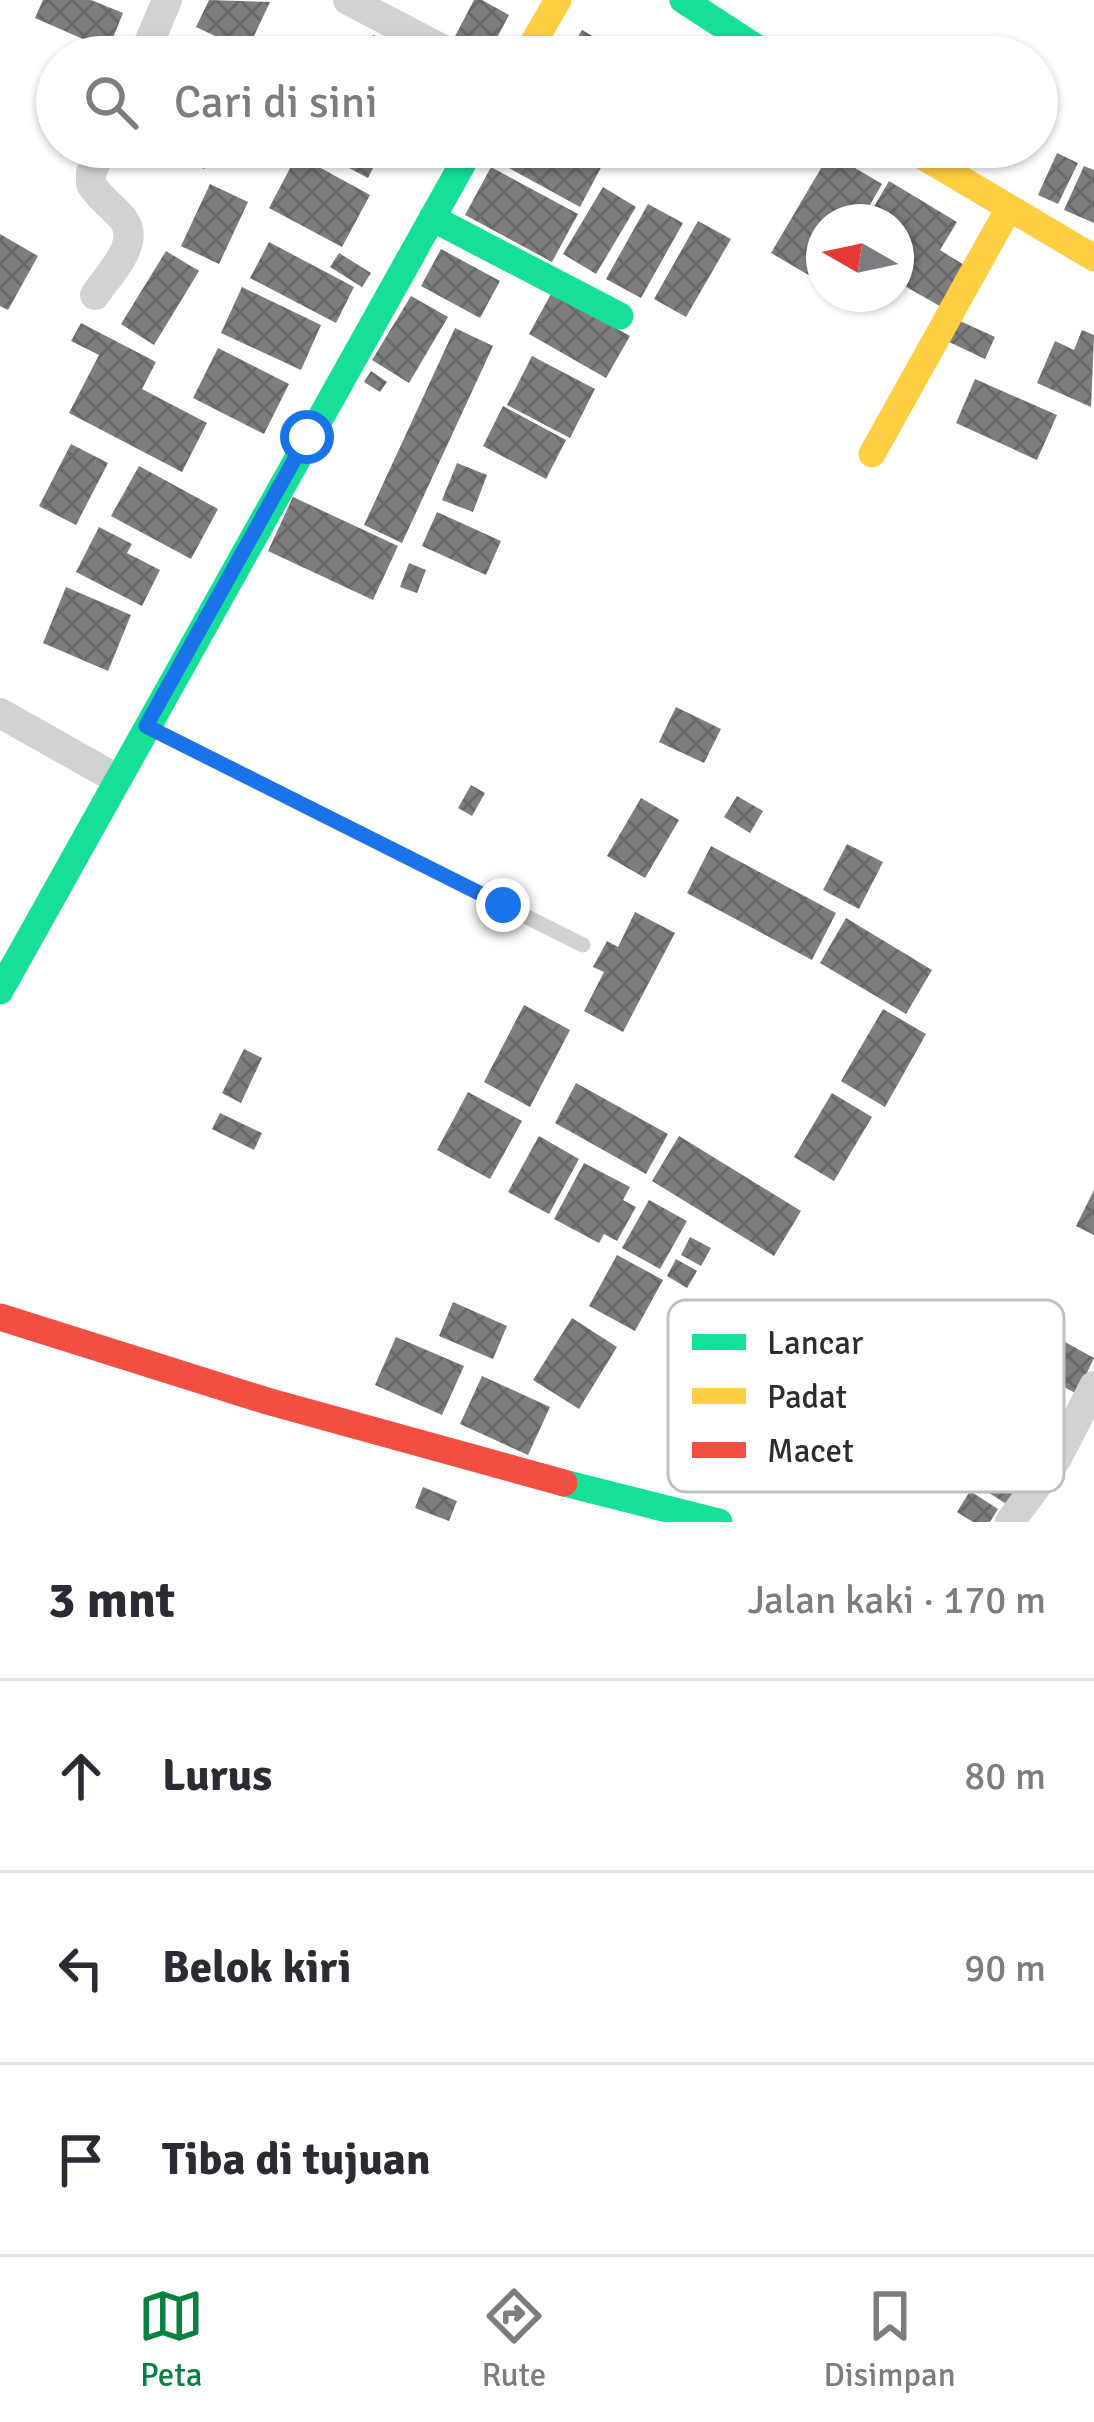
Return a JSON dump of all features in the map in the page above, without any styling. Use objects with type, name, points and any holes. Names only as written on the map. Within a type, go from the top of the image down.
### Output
[{"type":"street","points":[[151,36],[167,0]]},
{"type":"street","points":[[348,0],[417,36]]},
{"type":"street","points":[[537,36],[557,0]]},
{"type":"street","points":[[683,0],[739,36]]},
{"type":"street","points":[[93,168],[91,184],[130,233],[126,249],[95,295]]},
{"type":"street","points":[[0,992],[460,168]]},
{"type":"street","points":[[941,168],[1094,258]]},
{"type":"street","points":[[872,454],[1008,210]]},
{"type":"street","points":[[432,218],[620,316]]},
{"type":"street","points":[[0,713],[117,778]]},
{"type":"street","points":[[0,1317],[274,1403],[719,1522]]},
{"type":"street","points":[[1064,1444],[1094,1386]]},
{"type":"street","points":[[1010,1522],[1032,1492]]},
{"type":"lane","points":[[146,726],[583,945]]},
{"type":"building","points":[[43,0],[91,0],[123,13],[114,36],[76,36],[35,18]]},
{"type":"building","points":[[209,0],[270,2],[254,36],[215,36],[196,27]]},
{"type":"building","points":[[474,0],[509,15],[498,36],[455,36]]},
{"type":"building","points":[[1058,153],[1078,163],[1058,204],[1038,195],[1050,168],[1058,168]]},
{"type":"building","points":[[1084,166],[1094,170],[1094,223],[1064,210]]},
{"type":"building","points":[[290,168],[321,168],[370,195],[342,247],[269,208]]},
{"type":"building","points":[[349,168],[373,168],[368,178]]},
{"type":"building","points":[[490,168],[578,214],[552,262],[465,215]]},
{"type":"building","points":[[509,168],[601,168],[580,207]]},
{"type":"building","points":[[821,168],[855,168],[882,184],[870,204],[806,204],[806,273],[771,253]]},
{"type":"building","points":[[889,181],[957,222],[940,250],[969,268],[945,309],[914,291],[914,204],[876,204]]},
{"type":"building","points":[[210,184],[248,202],[219,264],[181,246]]},
{"type":"building","points":[[603,187],[636,207],[596,274],[563,254]]},
{"type":"building","points":[[648,204],[683,223],[641,298],[606,279]]},
{"type":"building","points":[[698,221],[731,239],[686,317],[654,299]]},
{"type":"building","points":[[0,234],[38,256],[8,310],[0,306]]},
{"type":"building","points":[[269,242],[354,287],[336,323],[250,278]]},
{"type":"building","points":[[441,249],[500,281],[480,318],[421,286]]},
{"type":"building","points":[[166,251],[199,271],[154,345],[121,324]]},
{"type":"building","points":[[339,253],[371,273],[362,287],[330,267]]},
{"type":"building","points":[[242,287],[321,325],[301,370],[221,333]]},
{"type":"building","points":[[552,292],[630,336],[606,378],[529,334]]},
{"type":"building","points":[[411,296],[448,317],[409,383],[372,360]]},
{"type":"building","points":[[960,321],[995,337],[985,359],[949,342]]},
{"type":"building","points":[[81,323],[156,362],[142,389],[207,423],[182,472],[69,413],[99,355],[71,341]]},
{"type":"building","points":[[455,328],[493,346],[402,543],[364,525]]},
{"type":"building","points":[[1082,330],[1094,335],[1091,407],[1037,383],[1055,341],[1074,350]]},
{"type":"building","points":[[218,348],[289,384],[264,434],[193,398]]},
{"type":"building","points":[[532,356],[595,389],[570,438],[507,405]]},
{"type":"building","points":[[371,371],[387,382],[380,392],[364,382]]},
{"type":"building","points":[[975,379],[1057,415],[1037,460],[956,423]]},
{"type":"building","points":[[503,406],[566,440],[546,479],[483,446]]},
{"type":"building","points":[[71,444],[108,463],[76,525],[39,506]]},
{"type":"building","points":[[457,463],[487,475],[473,512],[442,500]]},
{"type":"building","points":[[139,466],[218,509],[191,559],[111,516]]},
{"type":"building","points":[[293,497],[398,546],[373,600],[268,551]]},
{"type":"building","points":[[437,512],[501,541],[486,575],[422,546]]},
{"type":"building","points":[[99,527],[132,544],[127,553],[160,570],[142,606],[76,572]]},
{"type":"building","points":[[409,563],[426,570],[417,593],[400,587]]},
{"type":"building","points":[[66,587],[131,615],[108,671],[43,643]]},
{"type":"building","points":[[676,707],[721,729],[704,763],[659,742]]},
{"type":"building","points":[[471,785],[485,793],[472,816],[458,808]]},
{"type":"building","points":[[737,796],[763,811],[750,833],[724,817]]},
{"type":"building","points":[[641,798],[679,820],[645,878],[607,856]]},
{"type":"building","points":[[847,844],[883,862],[859,909],[823,890]]},
{"type":"building","points":[[711,846],[836,913],[812,960],[687,893]]},
{"type":"building","points":[[635,912],[675,933],[623,1032],[584,1011],[604,972],[593,967],[607,941],[618,947]]},
{"type":"building","points":[[846,918],[932,970],[906,1014],[820,963]]},
{"type":"building","points":[[524,1005],[570,1030],[530,1107],[484,1082]]},
{"type":"building","points":[[883,1009],[926,1034],[885,1107],[841,1081]]},
{"type":"building","points":[[244,1049],[262,1058],[241,1103],[222,1093]]},
{"type":"building","points":[[576,1083],[668,1134],[646,1174],[555,1123]]},
{"type":"building","points":[[468,1092],[522,1121],[490,1179],[437,1150]]},
{"type":"building","points":[[832,1093],[872,1117],[834,1181],[794,1157]]},
{"type":"building","points":[[220,1113],[262,1133],[254,1150],[212,1129]]},
{"type":"building","points":[[539,1136],[579,1159],[549,1214],[508,1192]]},
{"type":"building","points":[[679,1136],[801,1211],[774,1256],[652,1181]]},
{"type":"building","points":[[584,1163],[630,1187],[623,1200],[636,1207],[617,1241],[604,1234],[599,1243],[554,1219]]},
{"type":"building","points":[[1094,1190],[1094,1235],[1076,1226]]},
{"type":"building","points":[[649,1200],[687,1221],[660,1269],[622,1248]]},
{"type":"building","points":[[690,1237],[711,1248],[701,1266],[681,1255]]},
{"type":"building","points":[[617,1255],[663,1280],[635,1331],[589,1306]]},
{"type":"building","points":[[676,1259],[697,1271],[687,1288],[667,1276]]},
{"type":"building","points":[[453,1302],[507,1326],[493,1359],[439,1336]]},
{"type":"building","points":[[572,1318],[617,1347],[579,1409],[533,1380]]},
{"type":"building","points":[[396,1337],[464,1366],[442,1415],[375,1385]]},
{"type":"building","points":[[1064,1341],[1094,1358],[1077,1394],[1064,1387]]},
{"type":"building","points":[[482,1376],[550,1407],[528,1455],[460,1424]]},
{"type":"building","points":[[423,1487],[457,1501],[449,1521],[415,1508]]},
{"type":"building","points":[[969,1492],[998,1509],[990,1522],[973,1522],[957,1512]]},
{"type":"building","points":[[988,1492],[1020,1492],[1011,1507]]},
{"type":"traffic: fast","points":[[683,0],[739,36]]},
{"type":"traffic: fast","points":[[0,991],[460,168]]},
{"type":"traffic: fast","points":[[432,218],[620,316]]},
{"type":"traffic: fast","points":[[564,1483],[719,1522]]},
{"type":"traffic: slow","points":[[537,36],[558,0]]},
{"type":"traffic: slow","points":[[942,168],[1094,258]]},
{"type":"traffic: slow","points":[[872,454],[1008,210]]},
{"type":"traffic: jam","points":[[0,1317],[267,1401],[564,1483]]},
{"type":"route","points":[[307,437],[146,726],[503,905]]}]
